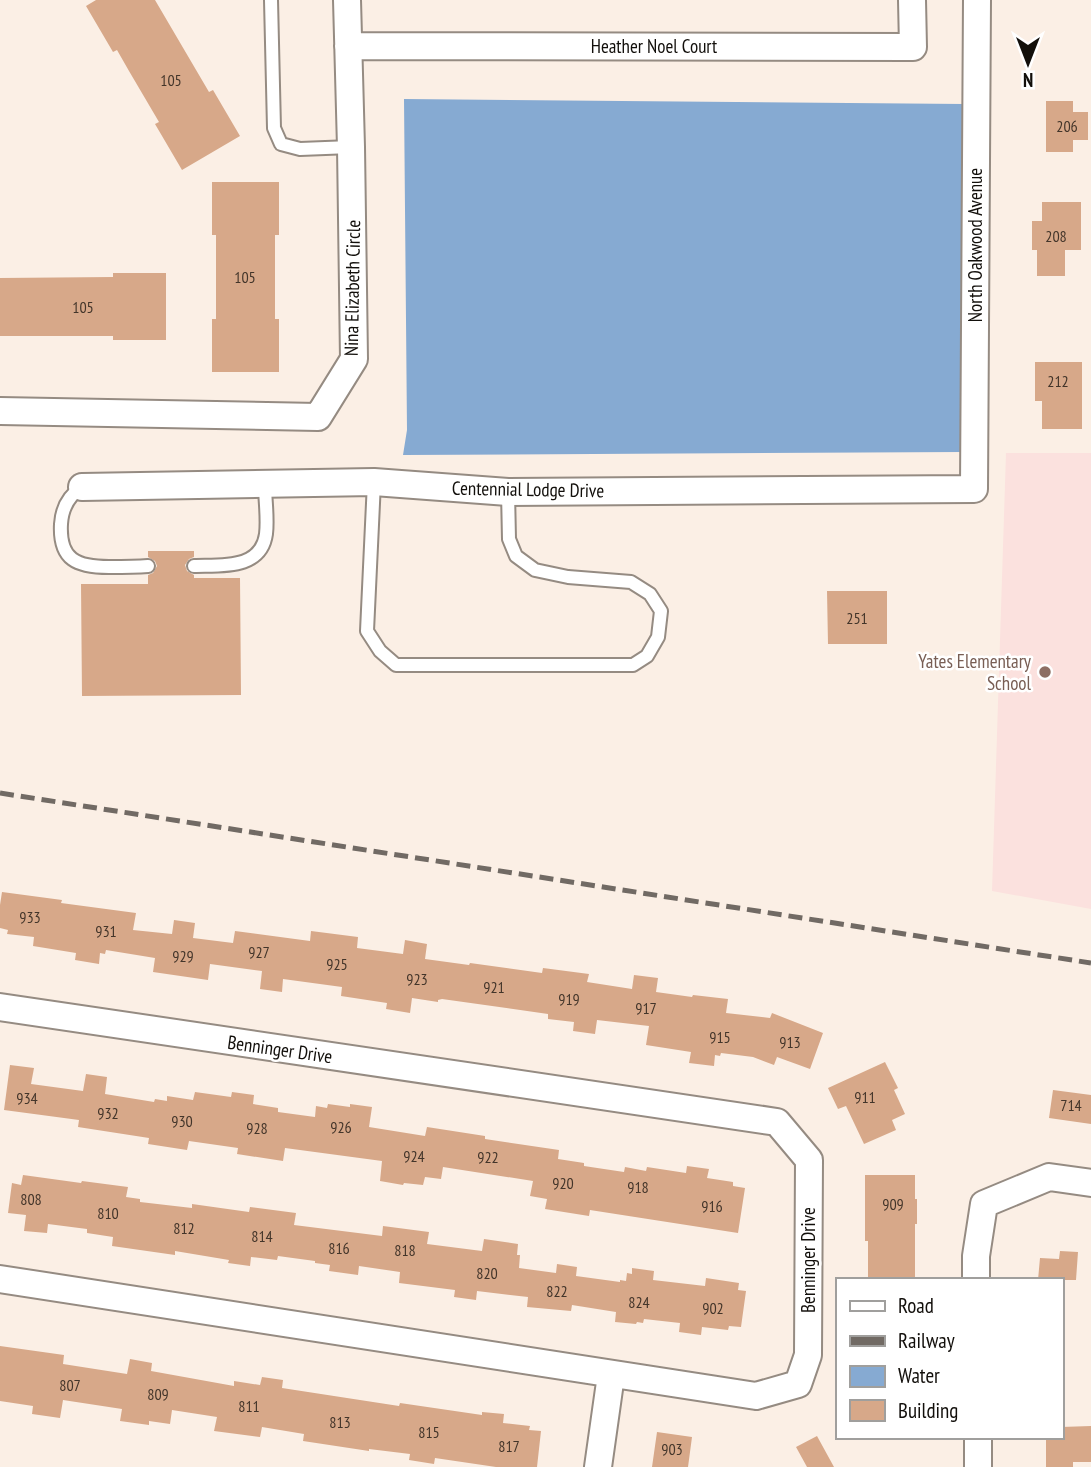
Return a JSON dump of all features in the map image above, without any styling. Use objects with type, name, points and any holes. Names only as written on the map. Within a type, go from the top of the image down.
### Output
[{"type":"street","name":"Nina Elizabeth Circle","points":[[0,411],[318,416],[354,359],[347,0]]},
{"type":"street","name":"Heather Noel Court","points":[[348,46],[913,47],[912,0]]},
{"type":"street","name":"North Oakwood Avenue","points":[[974,489],[977,0]]},
{"type":"street","name":"Centennial Lodge Drive","points":[[82,488],[374,482],[508,492],[974,489]]},
{"type":"street","name":"Benninger Drive","points":[[0,1007],[777,1122],[808,1160],[808,1355],[798,1384],[756,1396],[0,1279]]},
{"type":"street","points":[[976,1278],[976,1256],[984,1204],[1049,1177],[1091,1183]]},
{"type":"street","points":[[598,1467],[611,1375]]},
{"type":"street","points":[[978,1439],[978,1467]]},
{"type":"lane","points":[[271,0],[274,128],[281,144],[300,149],[351,147]]},
{"type":"lane","points":[[374,482],[367,631],[380,651],[396,665],[633,666],[647,656],[658,637],[661,611],[650,594],[631,582],[568,577],[535,570],[516,556],[509,539],[508,492]]},
{"type":"lane","points":[[194,566],[231,565],[250,560],[261,548],[266,535],[265,485]]},
{"type":"lane","points":[[82,488],[72,494],[63,512],[62,537],[69,558],[91,567],[148,566]]},
{"type":"shaded area","name":"Yates Elementary School","points":[[1006,453],[1091,453],[1091,909],[992,891]]},
{"type":"water","points":[[404,99],[964,104],[962,452],[403,455],[407,430]]},
{"type":"building","points":[[96,0],[155,0],[209,92],[213,90],[240,136],[182,170],[155,124],[159,122],[117,50],[113,52],[86,6]]},
{"type":"building","points":[[1046,101],[1073,101],[1073,112],[1088,112],[1088,140],[1073,140],[1073,152],[1046,152]]},
{"type":"building","points":[[212,182],[279,182],[279,235],[275,235],[275,319],[279,319],[279,372],[212,372],[212,319],[216,319],[216,235],[212,235]]},
{"type":"building","points":[[1042,202],[1081,202],[1081,250],[1065,250],[1065,276],[1037,276],[1037,250],[1032,250],[1032,221],[1042,221]]},
{"type":"building","points":[[113,273],[166,273],[166,340],[113,340],[113,336],[0,336],[0,278],[113,277]]},
{"type":"building","points":[[1035,362],[1082,362],[1082,429],[1042,429],[1042,401],[1035,401]]},
{"type":"building","points":[[148,551],[194,551],[194,557],[185,565],[194,578],[240,578],[241,695],[82,696],[81,584],[148,584],[148,575],[153,573],[157,566],[155,561],[148,557]]},
{"type":"building","points":[[827,591],[887,591],[887,644],[828,644]]},
{"type":"building","points":[[2,892],[136,913],[133,930],[172,934],[174,920],[195,923],[193,938],[233,943],[235,931],[310,941],[311,931],[358,937],[357,948],[403,954],[405,940],[427,944],[425,959],[542,973],[543,968],[589,974],[587,982],[632,989],[634,975],[658,978],[656,992],[728,999],[726,1013],[770,1018],[772,1013],[823,1033],[810,1069],[777,1057],[774,1065],[753,1057],[721,1053],[720,1056],[715,1055],[714,1066],[689,1063],[691,1052],[646,1045],[649,1026],[597,1020],[595,1034],[573,1031],[574,1022],[548,1019],[548,1014],[442,999],[438,1002],[412,998],[410,1013],[386,1009],[387,1003],[341,996],[342,987],[283,979],[282,992],[260,989],[262,971],[210,964],[208,980],[153,972],[155,958],[106,950],[105,954],[100,953],[99,964],[75,960],[76,953],[33,946],[34,937],[7,934],[8,930],[0,928]]},
{"type":"building","points":[[885,1062],[898,1088],[894,1090],[905,1114],[892,1120],[896,1130],[864,1144],[846,1106],[838,1109],[828,1088]]},
{"type":"building","points":[[10,1065],[34,1068],[31,1084],[83,1091],[86,1074],[107,1077],[105,1094],[154,1102],[155,1099],[167,1101],[167,1096],[193,1100],[195,1092],[231,1097],[232,1092],[254,1095],[253,1104],[278,1108],[278,1112],[315,1117],[316,1106],[327,1108],[328,1104],[350,1107],[350,1104],[372,1107],[369,1127],[425,1136],[427,1127],[485,1136],[485,1139],[559,1150],[558,1159],[584,1163],[584,1166],[624,1172],[625,1167],[646,1171],[647,1167],[686,1173],[687,1166],[709,1169],[707,1178],[733,1182],[733,1186],[745,1188],[738,1233],[590,1210],[589,1216],[545,1209],[547,1199],[530,1196],[533,1181],[443,1167],[441,1179],[425,1177],[423,1185],[403,1185],[380,1181],[382,1161],[285,1148],[283,1161],[237,1154],[238,1148],[189,1141],[187,1150],[148,1144],[149,1138],[78,1127],[79,1120],[4,1110]]},
{"type":"building","points":[[1053,1090],[1091,1095],[1091,1124],[1049,1118]]},
{"type":"building","points":[[23,1175],[128,1187],[126,1197],[140,1199],[140,1202],[192,1208],[192,1204],[249,1212],[250,1207],[296,1213],[294,1225],[382,1236],[383,1226],[429,1232],[427,1244],[482,1251],[484,1239],[518,1244],[519,1268],[556,1273],[557,1264],[577,1267],[576,1276],[620,1282],[626,1281],[627,1273],[632,1274],[632,1268],[654,1271],[653,1280],[705,1286],[706,1278],[739,1283],[738,1290],[746,1291],[741,1327],[729,1326],[728,1330],[702,1327],[701,1335],[679,1332],[680,1323],[644,1319],[643,1323],[636,1324],[615,1322],[616,1312],[572,1305],[571,1311],[527,1307],[528,1297],[477,1291],[476,1300],[454,1297],[455,1290],[399,1283],[400,1272],[359,1266],[358,1275],[329,1271],[330,1265],[315,1261],[278,1256],[277,1260],[251,1257],[250,1266],[175,1251],[175,1255],[112,1246],[113,1237],[87,1233],[87,1229],[48,1224],[47,1233],[24,1231],[26,1215],[8,1213],[12,1183],[21,1185]]},
{"type":"building","points":[[865,1175],[915,1175],[915,1278],[868,1278],[868,1241],[865,1241]]},
{"type":"building","points":[[1060,1251],[1078,1252],[1076,1280],[1038,1278],[1040,1258],[1059,1259]]},
{"type":"building","points":[[0,1346],[64,1355],[63,1364],[127,1374],[130,1359],[152,1363],[151,1371],[234,1386],[234,1381],[260,1385],[262,1377],[283,1380],[282,1388],[399,1406],[400,1403],[482,1415],[482,1412],[504,1414],[503,1423],[530,1426],[529,1430],[541,1431],[537,1467],[496,1467],[435,1458],[434,1464],[409,1460],[410,1454],[303,1441],[304,1434],[262,1427],[260,1437],[214,1431],[217,1417],[172,1410],[170,1424],[149,1421],[149,1425],[120,1421],[122,1409],[63,1400],[60,1418],[32,1414],[33,1406],[0,1401]]},
{"type":"building","points":[[1091,1426],[1091,1462],[1073,1462],[1073,1467],[1046,1467],[1046,1439],[1063,1439],[1063,1427]]},
{"type":"building","points":[[657,1432],[692,1437],[688,1467],[652,1467]]},
{"type":"building","points":[[817,1436],[834,1467],[807,1467],[796,1447]]},
{"type":"railway","points":[[0,793],[1091,963]]},
{"type":"place","name":"Yates Elementary School","points":[[1045,672]]}]
